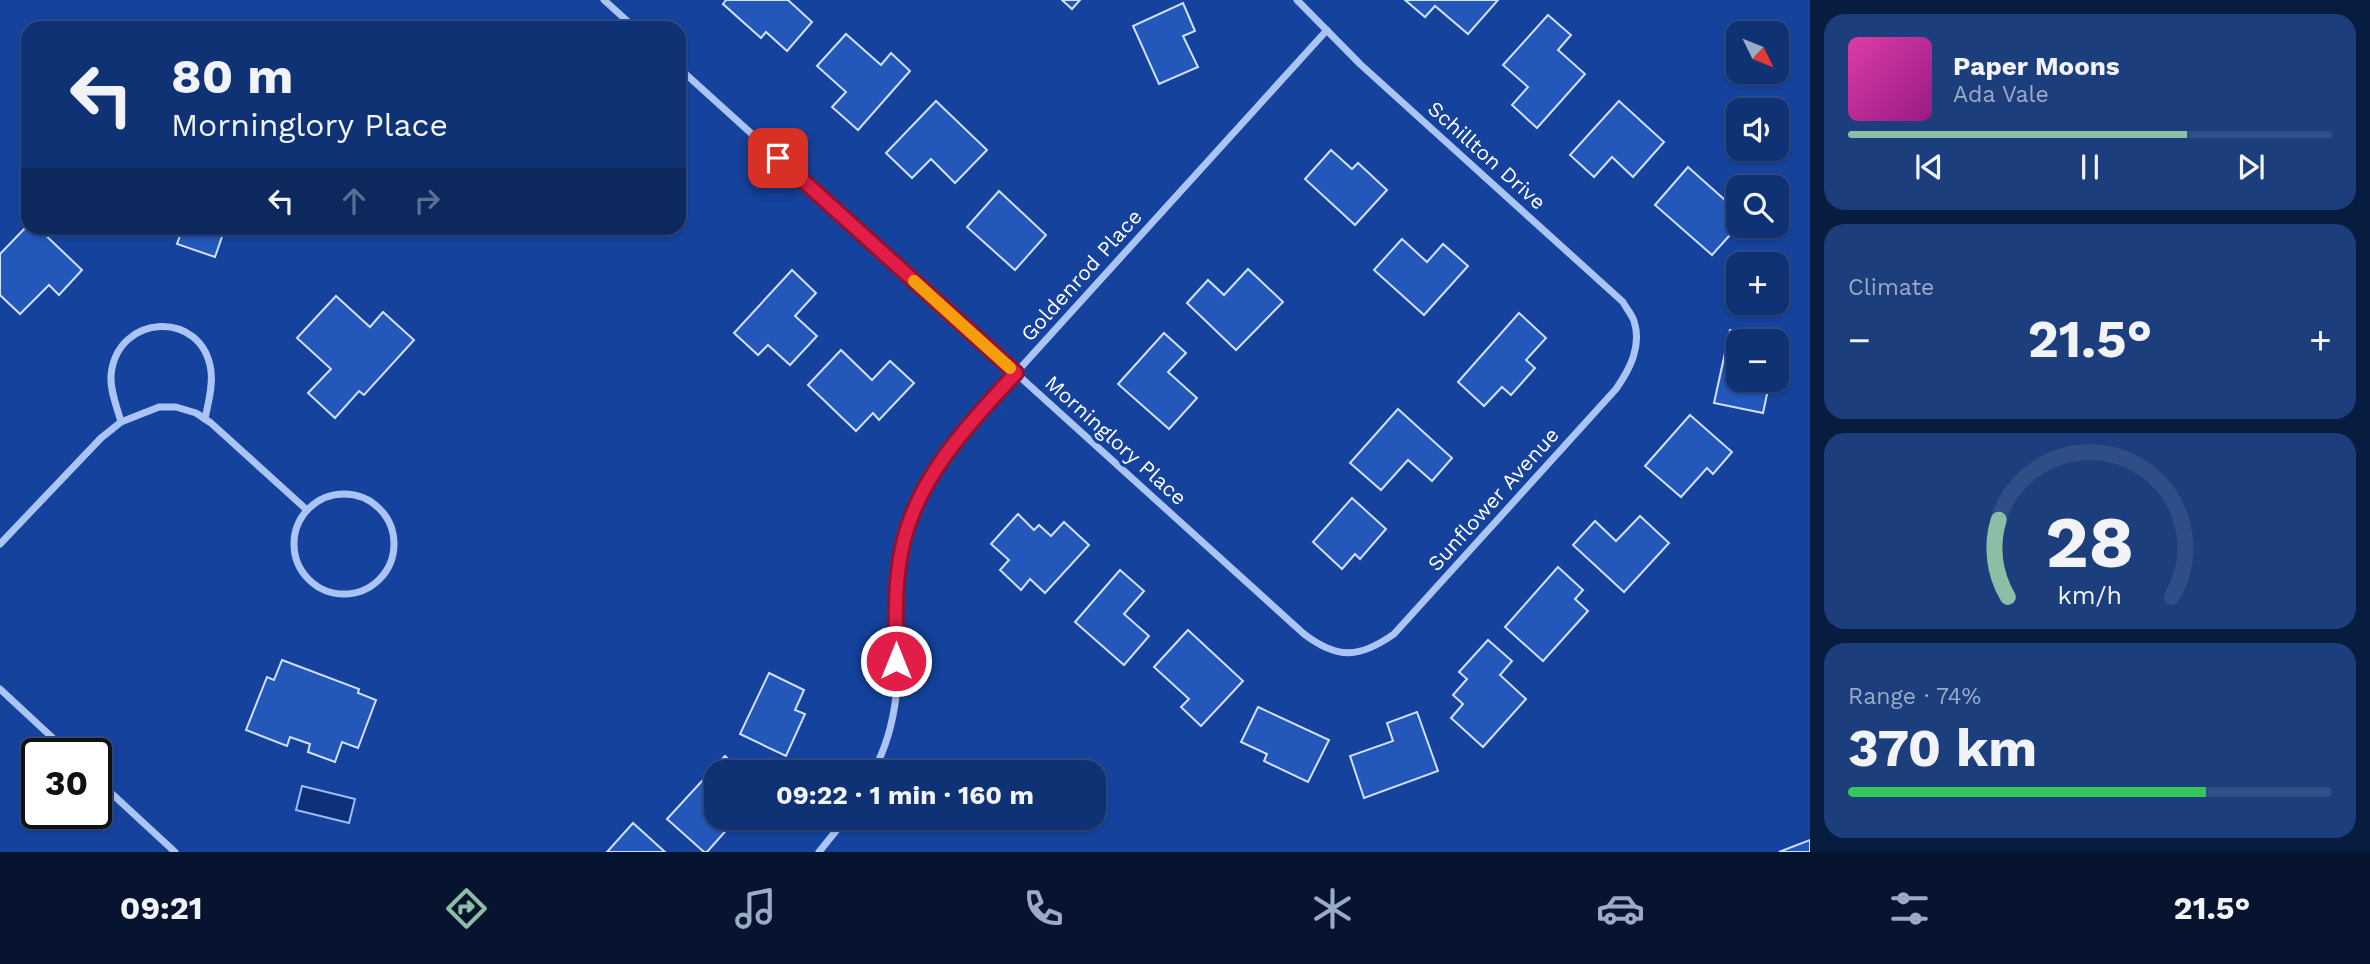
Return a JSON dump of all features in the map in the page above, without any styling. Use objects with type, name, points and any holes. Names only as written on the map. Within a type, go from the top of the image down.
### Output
[{"type":"street","points":[[604,0],[627,21]]},
{"type":"street","name":"Schillton Drive","points":[[1297,0],[1360,64],[1623,302],[1634,321],[1636,344]]},
{"type":"street","name":"Goldenrod Place","points":[[879,760],[894,710],[897,685],[895,610],[902,547],[915,509],[946,453],[964,429],[1327,30]]},
{"type":"street","name":"Morninglory Place","points":[[686,74],[1304,634],[1318,645],[1332,651],[1351,653]]},
{"type":"street","points":[[121,422],[112,393],[111,378],[117,352],[126,340],[138,331],[164,326],[189,334],[205,350],[211,371],[210,397],[205,419]]},
{"type":"street","name":"Sunflower Avenue","points":[[1351,653],[1375,648],[1394,634],[1616,389],[1631,368],[1636,344]]},
{"type":"street","points":[[0,544],[102,438],[121,422],[159,407],[176,407],[205,419],[228,436],[307,510]]},
{"type":"street","points":[[342,493],[364,498],[376,505],[390,522],[393,534],[394,551],[383,576],[363,591],[351,594],[328,592],[306,577],[294,554],[293,540],[296,527],[307,510],[321,499],[342,493]]},
{"type":"street","points":[[0,690],[52,738]]},
{"type":"street","points":[[112,794],[175,852]]},
{"type":"street","points":[[818,852],[836,830]]},
{"type":"water","points":[[302,786],[355,799],[349,823],[296,810]]},
{"type":"building","points":[[726,0],[788,0],[812,22],[787,51],[766,32],[761,38],[723,4]]},
{"type":"building","points":[[1062,0],[1080,0],[1072,9]]},
{"type":"building","points":[[1405,0],[1498,0],[1468,34],[1435,6],[1425,17]]},
{"type":"building","points":[[1183,3],[1195,31],[1183,36],[1198,67],[1159,84],[1133,26]]},
{"type":"building","points":[[1548,15],[1571,35],[1558,50],[1585,74],[1537,128],[1512,105],[1528,87],[1503,65]]},
{"type":"building","points":[[846,34],[881,65],[891,53],[910,71],[858,130],[832,107],[846,92],[817,66]]},
{"type":"building","points":[[936,101],[987,150],[955,183],[931,159],[912,178],[886,153]]},
{"type":"building","points":[[1619,101],[1664,142],[1633,177],[1612,157],[1594,177],[1570,155]]},
{"type":"building","points":[[1331,150],[1352,169],[1358,163],[1387,190],[1355,225],[1305,179]]},
{"type":"building","points":[[1688,167],[1726,199],[1727,238],[1712,255],[1655,205]]},
{"type":"building","points":[[999,191],[1046,235],[1015,270],[967,227]]},
{"type":"building","points":[[21,232],[21,235],[45,235],[82,270],[59,295],[49,285],[20,314],[0,295],[0,254]]},
{"type":"building","points":[[180,235],[223,235],[215,257],[177,244]]},
{"type":"building","points":[[1402,239],[1427,262],[1443,244],[1468,266],[1424,315],[1374,270]]},
{"type":"building","points":[[1248,269],[1283,302],[1236,350],[1187,303],[1208,280],[1224,295]]},
{"type":"building","points":[[792,270],[816,293],[795,316],[817,336],[790,365],[768,345],[758,355],[734,333]]},
{"type":"building","points":[[336,296],[370,327],[383,312],[414,340],[364,395],[359,391],[335,418],[308,393],[331,369],[297,338]]},
{"type":"building","points":[[1519,313],[1546,338],[1526,360],[1535,368],[1511,395],[1502,387],[1484,406],[1458,382]]},
{"type":"building","points":[[1164,333],[1186,353],[1168,372],[1197,398],[1169,429],[1118,384]]},
{"type":"building","points":[[1726,348],[1726,392],[1767,392],[1763,413],[1714,403]]},
{"type":"building","points":[[841,350],[872,380],[890,361],[914,383],[879,420],[873,413],[856,431],[808,385]]},
{"type":"building","points":[[1398,409],[1452,458],[1432,481],[1408,460],[1381,490],[1350,463]]},
{"type":"building","points":[[1690,415],[1732,452],[1713,474],[1707,468],[1681,497],[1645,466]]},
{"type":"building","points":[[1352,498],[1386,529],[1360,559],[1355,554],[1342,569],[1313,542]]},
{"type":"building","points":[[1018,514],[1034,530],[1039,525],[1051,536],[1064,522],[1089,545],[1045,593],[1030,579],[1021,590],[1000,570],[1009,560],[991,544]]},
{"type":"building","points":[[1640,516],[1669,543],[1624,592],[1573,545],[1595,521],[1616,541]]},
{"type":"building","points":[[1558,567],[1583,590],[1575,599],[1588,611],[1543,661],[1505,627]]},
{"type":"building","points":[[1120,570],[1144,591],[1124,614],[1149,636],[1124,665],[1075,622]]},
{"type":"building","points":[[1188,630],[1243,681],[1201,726],[1181,707],[1189,699],[1154,667]]},
{"type":"building","points":[[1488,640],[1512,661],[1500,675],[1526,699],[1483,747],[1451,718],[1463,704],[1453,695],[1467,679],[1459,672]]},
{"type":"building","points":[[282,660],[359,689],[358,693],[376,700],[358,748],[342,742],[335,762],[308,752],[310,744],[290,737],[287,746],[246,730],[267,677],[274,680]]},
{"type":"building","points":[[769,673],[804,690],[795,710],[805,714],[786,756],[740,734]]},
{"type":"building","points":[[1258,707],[1329,740],[1308,782],[1264,761],[1267,754],[1241,742]]},
{"type":"building","points":[[1417,712],[1438,771],[1364,798],[1350,756],[1393,741],[1387,723]]},
{"type":"building","points":[[704,779],[704,830],[726,830],[704,852],[667,819]]},
{"type":"building","points":[[633,823],[665,852],[607,852]]},
{"type":"building","points":[[1810,840],[1810,852],[1779,852]]},
{"type":"slow traffic","points":[[914,281],[1010,368]]},
{"type":"route","points":[[778,158],[1016,373],[964,429],[946,453],[915,509],[902,547],[895,610],[896,661]]}]
